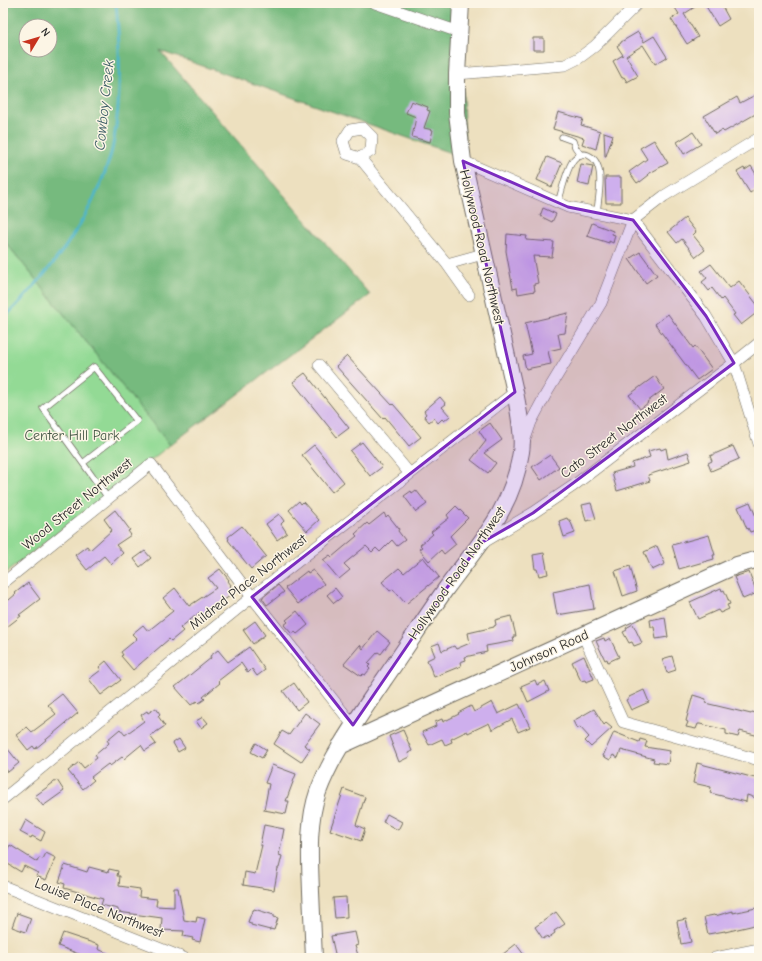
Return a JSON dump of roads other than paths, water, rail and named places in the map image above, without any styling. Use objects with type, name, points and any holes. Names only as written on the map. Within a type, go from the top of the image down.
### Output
[{"type":"street","points":[[375,3],[459,32]]},
{"type":"street","name":"Hollywood Road Northwest","points":[[314,958],[310,866],[311,832],[315,803],[329,766],[353,725],[446,589],[482,543],[498,519],[508,498],[522,450],[515,392],[462,161],[457,112],[457,74],[461,3]]},
{"type":"street","points":[[457,74],[565,65],[579,58],[595,46],[638,3]]},
{"type":"street","points":[[522,450],[531,422],[546,394],[601,303],[633,220],[664,196],[759,138]]},
{"type":"street","points":[[360,158],[447,264],[469,295]]},
{"type":"street","points":[[462,161],[568,207],[633,220],[706,316],[734,363],[756,422],[759,444]]},
{"type":"street","points":[[447,264],[484,254]]},
{"type":"street","name":"Cato Street Northwest","points":[[482,543],[533,513],[573,486],[759,343]]},
{"type":"street","points":[[319,365],[410,474]]},
{"type":"street","name":"Mildred Place Northwest","points":[[3,799],[252,597],[515,392]]},
{"type":"street","name":"Wood Street Northwest","points":[[3,583],[151,464],[252,597]]},
{"type":"street","name":"Johnson Road","points":[[340,746],[583,635],[737,566],[759,558]]},
{"type":"street","points":[[252,597],[353,725]]},
{"type":"street","points":[[583,635],[623,722],[759,760]]},
{"type":"street","name":"Louise Place Northwest","points":[[3,886],[184,958]]},
{"type":"street","points":[[715,958],[759,949]]},
{"type":"lane","points":[[562,137],[573,141],[575,147],[581,155]]},
{"type":"lane","points":[[558,203],[571,163],[575,158],[586,154],[596,161],[599,168],[597,213]]},
{"type":"lane","points":[[83,463],[137,421],[94,367],[43,408],[108,498]]},
{"type":"waterway","name":"Cowboy Creek","points":[[3,319],[32,289],[70,240],[91,204],[107,168],[117,122],[119,88],[116,3]]},
{"type":"park label","name":"Center Hill Park","points":[[72,435]]}]
